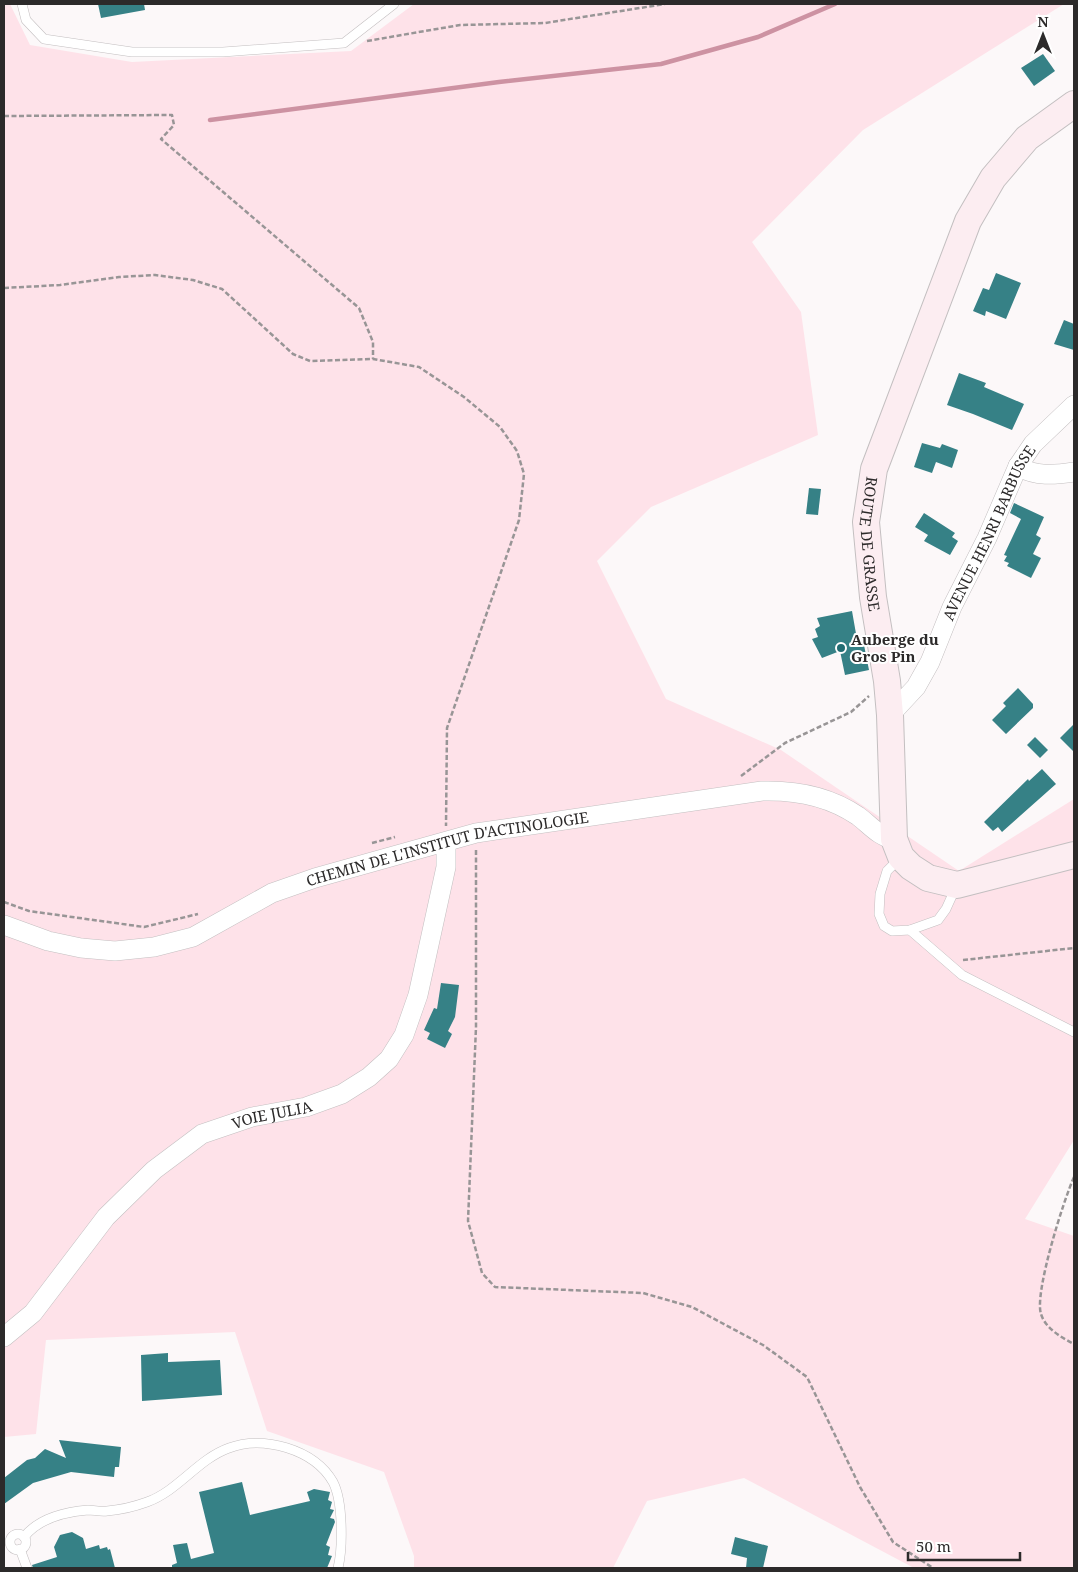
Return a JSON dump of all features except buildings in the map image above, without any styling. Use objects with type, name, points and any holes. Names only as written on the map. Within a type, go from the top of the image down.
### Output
[{"type":"main road","name":"ROUTE DE GRASSE","points":[[898,848],[887,681],[873,597],[866,522],[874,469],[968,221],[993,178],[1027,138],[1074,104]]},
{"type":"main road","points":[[898,848],[911,867],[928,878],[957,886],[1074,855]]},
{"type":"street","name":"AVENUE HENRI BARBUSSE","points":[[890,715],[923,675],[1018,466],[1033,444],[1074,405]]},
{"type":"street","points":[[1018,466],[1029,473],[1059,474],[1074,472]]},
{"type":"street","points":[[887,681],[910,679],[923,675]]},
{"type":"street","name":"CHEMIN DE L'INSTITUT D'ACTINOLOGIE","points":[[4,925],[48,941],[81,948],[115,951],[154,947],[193,937],[272,893],[315,878],[446,843],[476,833],[762,791],[804,793],[834,802],[858,816],[898,848]]},
{"type":"street","name":"VOIE JULIA","points":[[4,1337],[33,1313],[106,1217],[154,1170],[202,1134],[252,1117],[306,1107],[342,1094],[369,1077],[389,1059],[404,1035],[418,995],[446,867],[446,843]]},
{"type":"lane","points":[[22,4],[26,20],[44,39],[132,52],[223,52],[344,43],[394,4]]},
{"type":"lane","points":[[898,848],[887,871],[880,894],[879,914],[884,926],[892,931],[910,930],[938,920],[946,910],[957,886]]},
{"type":"lane","points":[[910,930],[962,975],[1074,1032]]},
{"type":"lane","points":[[24,1537],[42,1521],[67,1513],[88,1510],[107,1511],[147,1502],[160,1496],[209,1458],[228,1448],[247,1442],[292,1449],[316,1463],[333,1483],[342,1518],[338,1568]]},
{"type":"lane","points":[[20,1549],[12,1548],[7,1539],[17,1534],[24,1537]]},
{"type":"lane","points":[[20,1549],[25,1544],[24,1537]]},
{"type":"lane","points":[[20,1549],[27,1568]]},
{"type":"path","points":[[344,43],[380,39],[460,25],[545,23],[665,4]]},
{"type":"path","points":[[4,116],[172,114],[174,124],[161,139],[359,308],[373,342],[373,359]]},
{"type":"path","points":[[4,288],[60,285],[119,277],[155,275],[193,280],[222,289],[293,354],[310,361],[373,359],[419,367],[464,397],[500,427],[517,451],[524,474],[520,520],[447,728],[446,843]]},
{"type":"path","points":[[723,796],[764,756],[785,743],[851,712],[887,681]]},
{"type":"path","points":[[476,833],[476,1027],[468,1221],[482,1273],[495,1287],[643,1292],[692,1306],[763,1345],[807,1377],[860,1487],[893,1542],[933,1568]]},
{"type":"path","points":[[366,846],[384,839],[401,836]]},
{"type":"path","points":[[4,902],[28,912],[144,927],[199,914]]},
{"type":"path","points":[[947,962],[1074,948]]},
{"type":"path","points":[[1074,1177],[1068,1189],[1041,1290],[1041,1313],[1048,1326],[1064,1340],[1074,1344]]},
{"type":"shaded area","points":[[4,4],[10,4],[30,45],[132,62],[351,51],[414,4],[1064,4],[863,130],[752,242],[801,312],[818,435],[651,507],[597,561],[666,699],[781,750],[959,871],[1074,799],[1074,1140],[1025,1219],[1074,1236],[1074,1568],[914,1568],[744,1478],[647,1501],[613,1568],[414,1568],[414,1556],[384,1472],[267,1431],[235,1332],[46,1340],[36,1434],[4,1437]]},
{"type":"waterway","points":[[210,120],[499,82],[661,64],[758,37],[835,4]]},
{"type":"place","name":"Auberge du Gros Pin","points":[[841,648]]}]
